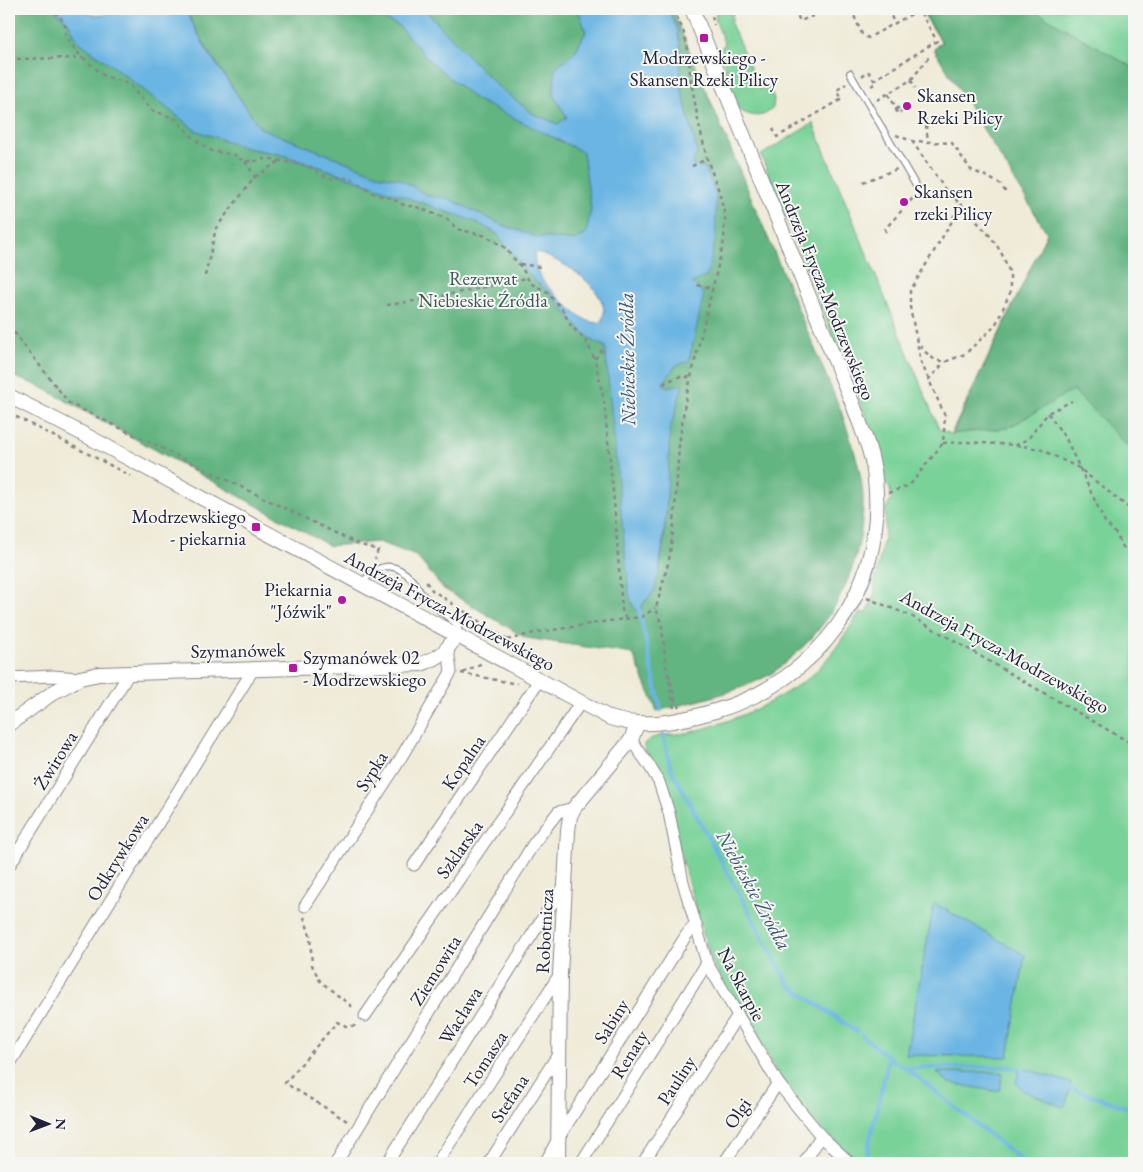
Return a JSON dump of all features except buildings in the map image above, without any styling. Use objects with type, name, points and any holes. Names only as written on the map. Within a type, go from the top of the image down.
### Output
[{"type":"street","name":"Andrzeja Frycza-Modrzewskiego","points":[[9,396],[457,635],[538,683],[581,702],[610,718],[638,724],[671,721],[707,714],[736,705],[775,685],[800,668],[821,648],[840,622],[863,578],[872,548],[875,529],[876,494],[872,461],[864,433],[692,9]]},
{"type":"street","name":"Szymanówek","points":[[9,678],[52,676],[80,678],[99,674],[130,672],[421,664],[438,658],[448,649],[457,635]]},
{"type":"street","points":[[448,649],[451,672]]},
{"type":"street","name":"Odkrywkowa","points":[[9,1065],[254,668]]},
{"type":"street","name":"Żwirowa","points":[[9,866],[130,672]]},
{"type":"street","name":"Sypka","points":[[305,906],[396,766],[451,672]]},
{"type":"street","points":[[9,724],[54,692],[80,678]]},
{"type":"street","name":"Kopalna","points":[[414,865],[538,683]]},
{"type":"street","name":"Szklarska","points":[[365,1016],[581,702]]},
{"type":"street","name":"Robotnicza","points":[[558,1163],[560,974],[564,887],[570,816],[574,808],[630,740],[638,724]]},
{"type":"street","name":"Na Skarpie","points":[[630,740],[650,764],[660,782],[669,813],[683,882],[707,963],[778,1083],[821,1136],[850,1163]]},
{"type":"street","name":"Ziemowita","points":[[336,1163],[534,843],[558,812],[574,808]]},
{"type":"street","name":"Wacława","points":[[387,1163],[552,902],[564,887]]},
{"type":"street","name":"Sabiny","points":[[545,1163],[559,1137],[687,934],[696,924]]},
{"type":"street","name":"Renaty","points":[[581,1163],[707,963]]},
{"type":"street","name":"Tomasza","points":[[437,1163],[560,974]]},
{"type":"street","name":"Pauliny","points":[[643,1163],[738,1015]]},
{"type":"street","name":"Stefana","points":[[488,1163],[559,1053]]},
{"type":"street","name":"Olgi","points":[[724,1163],[778,1083]]},
{"type":"street","points":[[804,1163],[821,1136]]},
{"type":"lane","points":[[850,73],[919,191]]},
{"type":"lane","points":[[362,584],[374,570],[384,566],[399,569],[412,580],[422,593],[459,626],[457,635]]},
{"type":"path","points":[[47,9],[59,15],[65,24],[66,37],[84,58],[104,76],[129,84],[151,110],[176,119],[193,138],[212,151],[235,156],[239,160],[252,162],[264,158],[281,160],[310,166],[320,174],[336,180],[338,177],[352,179],[376,195],[391,198],[405,206],[414,206],[447,219],[457,229],[486,236],[504,247],[530,283],[546,291],[562,309],[572,326],[586,341],[595,359],[604,401],[622,610],[626,618]]},
{"type":"path","points":[[673,9],[683,30],[688,49],[698,120],[707,159],[719,191],[725,216],[724,241],[685,402],[679,446],[674,524],[669,560],[656,608],[662,627],[666,666],[673,704]]},
{"type":"path","points":[[713,9],[711,12],[714,25]]},
{"type":"path","points":[[732,9],[735,17]]},
{"type":"path","points":[[794,9],[800,21],[813,16],[817,9]]},
{"type":"path","points":[[851,9],[862,34],[868,38],[918,9],[937,41],[874,80]]},
{"type":"path","points":[[888,9],[894,23]]},
{"type":"path","points":[[869,105],[911,80],[929,57]]},
{"type":"path","points":[[9,59],[84,58]]},
{"type":"path","points":[[772,128],[777,137],[826,108],[842,98],[837,90],[862,77],[868,71],[876,83],[868,88],[865,83]]},
{"type":"path","points":[[911,80],[915,88]]},
{"type":"path","points":[[888,94],[897,109]]},
{"type":"path","points":[[925,117],[928,141]]},
{"type":"path","points":[[883,129],[912,141],[952,144],[971,170],[988,177],[1000,185],[1007,194]]},
{"type":"path","points":[[912,141],[949,195],[957,200],[991,237],[1001,252],[1010,273],[1010,293],[995,326],[965,354],[945,362],[928,380]]},
{"type":"path","points":[[692,166],[707,159]]},
{"type":"path","points":[[205,276],[216,228],[255,177],[281,160]]},
{"type":"path","points":[[245,161],[255,177]]},
{"type":"path","points":[[863,182],[905,166]]},
{"type":"path","points":[[886,232],[885,229],[919,191]]},
{"type":"path","points":[[876,494],[890,493],[910,486],[943,443],[945,416],[921,362],[910,307],[910,291],[951,223],[956,212],[957,200]]},
{"type":"path","points":[[518,264],[540,267]]},
{"type":"path","points":[[387,305],[428,299],[527,278]]},
{"type":"path","points":[[697,285],[713,288]]},
{"type":"path","points":[[9,326],[69,403],[358,544],[378,550],[375,559],[380,557]]},
{"type":"path","points":[[915,338],[924,351],[935,360],[945,362]]},
{"type":"path","points":[[595,359],[605,346]]},
{"type":"path","points":[[663,384],[677,377],[691,377]]},
{"type":"path","points":[[1015,444],[1028,439],[1048,414],[1072,401]]},
{"type":"path","points":[[9,413],[133,477]]},
{"type":"path","points":[[1048,414],[1066,439],[1105,522],[1116,534],[1122,547],[1134,556]]},
{"type":"path","points":[[943,443],[1015,444],[1040,449],[1079,468],[1134,512]]},
{"type":"path","points":[[424,579],[432,590],[507,640],[534,633],[626,618],[638,618],[646,616],[656,608]]},
{"type":"path","name":"Andrzeja Frycza-Modrzewskiego","points":[[856,594],[911,616],[1134,745]]},
{"type":"path","points":[[666,666],[675,700],[682,712]]},
{"type":"path","points":[[451,672],[538,683]]},
{"type":"path","points":[[305,906],[302,913],[310,934],[312,965],[320,981],[365,1016],[354,1026],[346,1026],[337,1022],[285,1083],[358,1128]]},
{"type":"green space","name":"Rezerwat Niebieskie Źródła","points":[[9,9],[54,9],[68,22],[78,41],[126,76],[246,148],[279,154],[323,168],[476,222],[496,233],[533,279],[551,294],[579,328],[594,342],[605,346],[618,475],[642,605],[652,592],[659,573],[665,523],[670,429],[682,385],[668,387],[663,384],[675,366],[691,283],[692,166],[697,152],[680,83],[681,51],[677,28],[668,9],[673,9],[841,411],[858,463],[863,495],[859,542],[845,587],[834,608],[820,628],[805,645],[769,675],[729,692],[657,711],[633,654],[526,638],[444,589],[416,556],[378,542],[330,546],[39,386],[9,375]]},
{"type":"green space","points":[[185,9],[373,9],[385,20],[398,25],[430,61],[475,99],[583,152],[591,209],[586,234],[574,241],[533,236],[498,223],[447,198],[428,196],[398,178],[382,176],[260,128],[207,49]]},
{"type":"green space","points":[[424,9],[578,9],[586,31],[575,52],[555,68],[554,96],[567,117],[558,124],[533,114],[495,84]]},
{"type":"green space","points":[[716,9],[729,9],[733,19],[730,21],[760,90],[769,86],[774,99],[773,108],[765,114],[757,116],[739,110],[728,82],[721,47],[725,45],[715,19]]},
{"type":"green space","points":[[920,9],[1134,9],[1134,1163],[857,1163],[823,1132],[779,1077],[711,961],[659,772],[644,748],[644,744],[653,738],[691,732],[743,715],[768,703],[804,681],[831,654],[859,613],[867,613],[875,592],[875,582],[885,532],[886,509],[892,498],[889,486],[884,483],[875,438],[761,155],[813,123],[939,429],[951,434],[1048,233],[934,49],[941,41]]},
{"type":"green space","points":[[922,9],[1031,9],[1134,68],[1134,453],[1073,390],[1008,428],[952,434],[1047,233],[934,49],[942,42]]},
{"type":"water","points":[[54,9],[69,9],[93,15],[103,15],[115,9],[185,9],[206,49],[260,128],[382,176],[398,178],[428,196],[447,198],[498,223],[533,236],[574,241],[586,234],[591,209],[583,152],[475,99],[430,61],[398,25],[385,20],[373,9],[424,9],[495,84],[533,114],[558,124],[567,117],[554,96],[555,68],[575,52],[586,32],[578,9],[668,9],[677,28],[681,51],[680,83],[697,152],[692,165],[706,169],[716,195],[716,237],[707,276],[692,283],[704,294],[689,361],[675,366],[663,384],[668,387],[683,384],[670,430],[666,516],[659,572],[654,591],[642,605],[641,610],[637,611],[633,606],[629,594],[605,346],[594,342],[579,328],[551,294],[533,279],[496,233],[476,222],[323,168],[279,154],[246,148],[195,130],[78,41],[68,22]],"holes":[[[535,252],[545,255],[577,273],[595,290],[604,310],[602,322],[586,320],[571,309],[548,287],[539,275],[535,261]]]},
{"type":"water","points":[[934,903],[1025,955],[1008,1057],[906,1055]]},
{"type":"water","points":[[1027,1069],[1071,1083],[1066,1105],[1063,1107],[1022,1090],[1016,1082],[1019,1072]]},
{"type":"water","points":[[937,1072],[1003,1073],[1000,1090],[994,1091],[949,1083]]},
{"type":"waterway","name":"Niebieskie Źródła","points":[[638,606],[661,710]]},
{"type":"waterway","name":"Niebieskie Źródła","points":[[663,734],[671,769],[789,985],[857,1032]]},
{"type":"waterway","name":"Niebieskie Źródła","points":[[862,1036],[894,1061]]},
{"type":"waterway","points":[[867,1163],[865,1161],[889,1057]]},
{"type":"waterway","name":"Niebieskie Źródła","points":[[898,1064],[906,1068],[1025,1163]]},
{"type":"waterway","points":[[906,1068],[1011,1067],[1026,1072]]},
{"type":"waterway","points":[[1067,1087],[1134,1110]]},
{"type":"place","name":"Modrzewskiego - Skansen Rzeki Pilicy","points":[[704,38]]},
{"type":"place","name":"Skansen Rzeki Pilicy","points":[[907,106]]},
{"type":"place","name":"Skansen rzeki Pilicy","points":[[904,202]]},
{"type":"place","name":"Modrzewskiego - piekarnia","points":[[256,527]]},
{"type":"place","name":"Piekarnia \"Jóźwik\"","points":[[342,600]]},
{"type":"place","name":"Szymanówek 02 - Modrzewskiego","points":[[293,668]]}]
